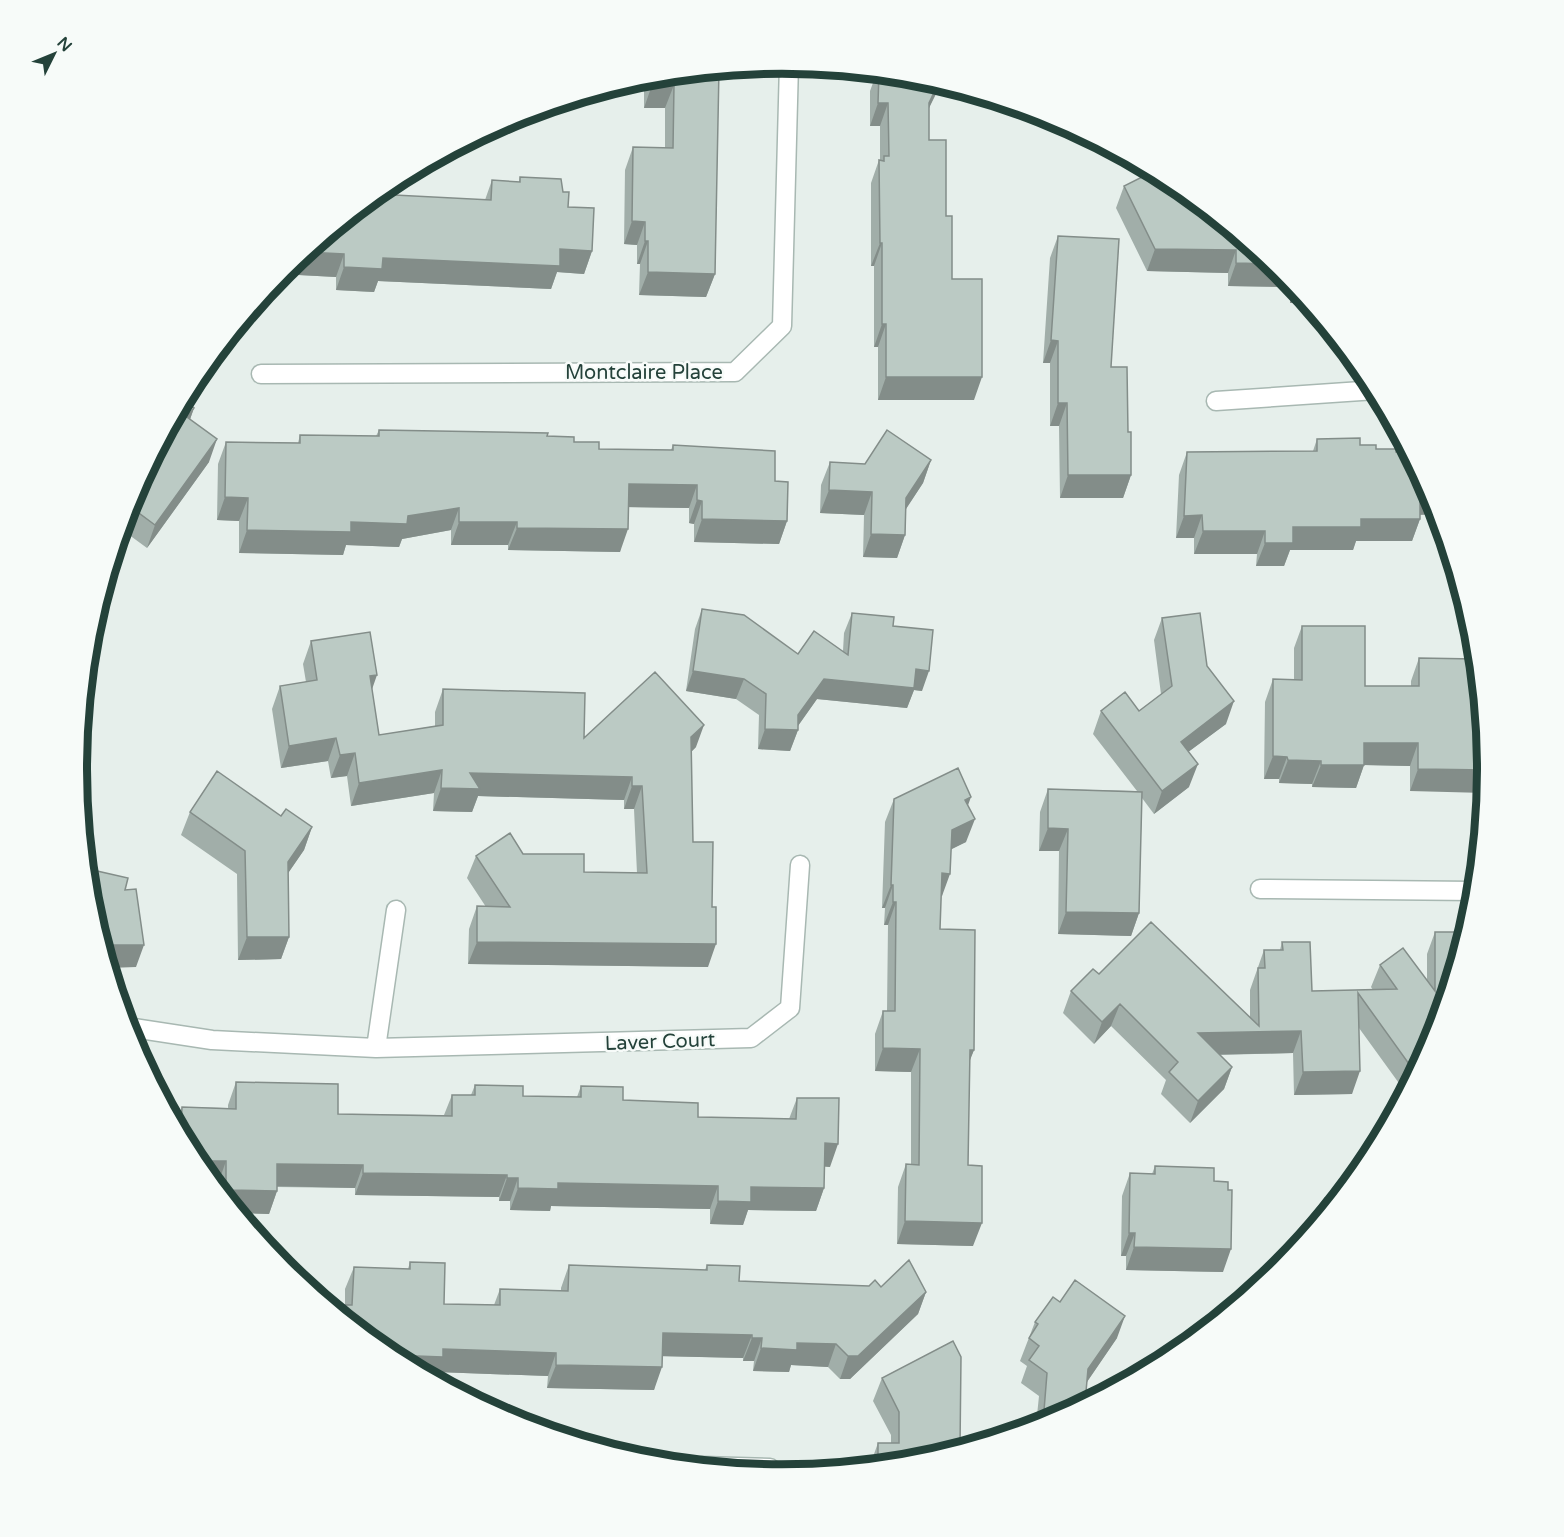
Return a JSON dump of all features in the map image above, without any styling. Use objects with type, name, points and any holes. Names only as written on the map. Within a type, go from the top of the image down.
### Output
[{"type":"street","name":"Montclaire Place","points":[[261,374],[735,372],[782,326],[789,74]]},
{"type":"street","points":[[1216,401],[1365,391]]},
{"type":"street","name":"Laver Court","points":[[138,1030],[212,1040],[376,1048],[751,1038],[789,1008],[800,865]]},
{"type":"street","points":[[1260,889],[1466,891]]},
{"type":"street","points":[[376,1048],[396,910]]},
{"type":"building","points":[[719,77],[715,274],[648,272],[648,241],[645,241],[645,222],[632,221],[633,147],[673,148],[674,85],[657,85]]},
{"type":"building","points":[[879,80],[935,91],[929,103],[929,140],[946,140],[946,216],[952,216],[952,279],[982,279],[982,377],[886,377],[886,324],[882,324],[879,160],[884,161],[884,156],[889,156],[888,103],[878,103]]},
{"type":"building","points":[[520,177],[561,179],[563,192],[569,192],[568,207],[594,208],[592,251],[560,249],[560,266],[383,258],[382,269],[344,267],[344,254],[317,253],[359,217],[391,195],[491,200],[492,180],[520,182]]},
{"type":"building","points":[[1146,177],[1205,217],[1259,264],[1236,263],[1236,250],[1155,249],[1124,186]]},
{"type":"building","points":[[1058,236],[1119,239],[1111,367],[1127,367],[1131,475],[1068,475],[1067,403],[1058,403],[1058,341],[1051,340]]},
{"type":"building","points":[[190,405],[194,408],[187,417],[217,439],[155,525],[137,511],[159,461]]},
{"type":"building","points":[[379,430],[548,433],[547,436],[574,437],[574,442],[599,442],[599,449],[673,450],[673,445],[775,451],[775,481],[788,482],[787,521],[702,519],[702,501],[697,500],[697,485],[629,484],[628,529],[517,528],[517,522],[459,522],[459,508],[408,516],[407,524],[351,522],[351,532],[247,530],[248,498],[225,497],[226,442],[300,443],[300,435],[379,436]]},
{"type":"building","points":[[887,430],[931,460],[906,498],[905,535],[871,534],[872,492],[829,490],[830,462],[865,464]]},
{"type":"building","points":[[1360,438],[1360,445],[1376,445],[1376,449],[1396,449],[1396,452],[1400,452],[1420,494],[1420,519],[1361,519],[1361,527],[1293,527],[1293,543],[1265,543],[1265,531],[1203,531],[1202,515],[1184,516],[1187,452],[1317,451],[1317,439]]},
{"type":"building","points":[[702,609],[744,615],[798,654],[814,631],[848,655],[852,613],[894,617],[893,626],[933,630],[929,671],[916,669],[914,688],[824,679],[798,715],[798,730],[765,729],[766,694],[744,679],[693,671]]},
{"type":"building","points":[[1200,613],[1207,666],[1234,701],[1181,742],[1198,764],[1162,791],[1101,711],[1125,692],[1139,711],[1172,686],[1162,618]]},
{"type":"building","points":[[1302,626],[1365,626],[1365,686],[1419,686],[1419,658],[1468,659],[1474,709],[1474,759],[1477,755],[1477,770],[1418,769],[1418,743],[1364,743],[1364,765],[1321,765],[1321,761],[1288,760],[1287,757],[1273,756],[1273,679],[1302,680]]},
{"type":"building","points":[[370,632],[377,675],[370,676],[379,735],[443,725],[443,689],[585,693],[584,738],[655,672],[704,725],[691,737],[693,842],[713,842],[712,907],[716,907],[716,944],[477,942],[477,906],[510,907],[476,856],[510,833],[523,854],[584,854],[584,872],[647,873],[642,786],[632,786],[632,777],[470,773],[480,789],[441,788],[442,770],[359,783],[355,753],[340,755],[336,738],[289,746],[280,686],[317,680],[311,641]]},
{"type":"building","points":[[958,768],[971,797],[965,800],[975,819],[952,830],[950,874],[942,873],[940,929],[975,930],[974,1050],[970,1050],[968,1165],[982,1166],[982,1223],[905,1221],[906,1164],[919,1165],[920,1049],[883,1048],[883,1011],[895,1011],[896,902],[893,902],[893,885],[891,885],[894,799]]},
{"type":"building","points":[[217,771],[281,816],[286,809],[312,827],[288,862],[289,937],[247,937],[245,851],[190,812]]},
{"type":"building","points":[[1048,789],[1142,792],[1139,913],[1066,912],[1068,829],[1048,828]]},
{"type":"building","points":[[97,871],[128,878],[125,890],[136,889],[144,945],[110,945],[100,904],[95,873]]},
{"type":"building","points":[[1151,922],[1259,1026],[1258,968],[1265,968],[1264,950],[1283,950],[1282,942],[1310,942],[1312,991],[1397,989],[1380,965],[1403,948],[1435,991],[1435,932],[1457,932],[1440,992],[1424,1034],[1409,1064],[1358,993],[1360,1071],[1303,1072],[1301,1031],[1198,1033],[1232,1067],[1198,1101],[1169,1072],[1178,1062],[1120,1004],[1102,1022],[1071,991],[1093,969],[1099,974]]},
{"type":"building","points":[[236,1082],[338,1084],[338,1114],[452,1116],[452,1095],[475,1095],[475,1085],[523,1086],[523,1096],[581,1097],[581,1086],[623,1087],[623,1100],[698,1103],[698,1117],[796,1119],[797,1098],[839,1098],[838,1144],[825,1143],[824,1188],[751,1187],[751,1202],[718,1201],[718,1186],[558,1183],[558,1189],[518,1188],[518,1178],[507,1178],[507,1175],[363,1173],[363,1165],[277,1164],[277,1191],[230,1190],[226,1185],[226,1161],[208,1161],[182,1119],[182,1107],[236,1109]]},
{"type":"building","points":[[1155,1166],[1214,1168],[1214,1181],[1228,1182],[1228,1190],[1232,1190],[1231,1249],[1134,1247],[1135,1233],[1129,1233],[1130,1173],[1155,1174]]},
{"type":"building","points":[[1325,1198],[1327,1200],[1305,1227],[1296,1236]]},
{"type":"building","points":[[909,1260],[926,1292],[858,1356],[848,1356],[836,1344],[797,1343],[797,1350],[761,1348],[762,1338],[752,1338],[752,1335],[663,1333],[662,1367],[556,1365],[556,1353],[443,1349],[443,1357],[411,1356],[341,1305],[352,1305],[354,1267],[410,1269],[410,1262],[445,1263],[444,1304],[500,1305],[500,1289],[568,1291],[569,1265],[707,1270],[707,1265],[740,1266],[739,1281],[869,1286],[875,1280],[881,1287]]},
{"type":"building","points":[[1075,1280],[1125,1316],[1088,1369],[1086,1393],[1044,1413],[1047,1373],[1029,1360],[1039,1346],[1029,1338],[1038,1324],[1035,1322],[1053,1297],[1060,1302]]},
{"type":"building","points":[[953,1341],[961,1357],[960,1440],[878,1457],[878,1443],[899,1443],[899,1412],[882,1378]]}]
